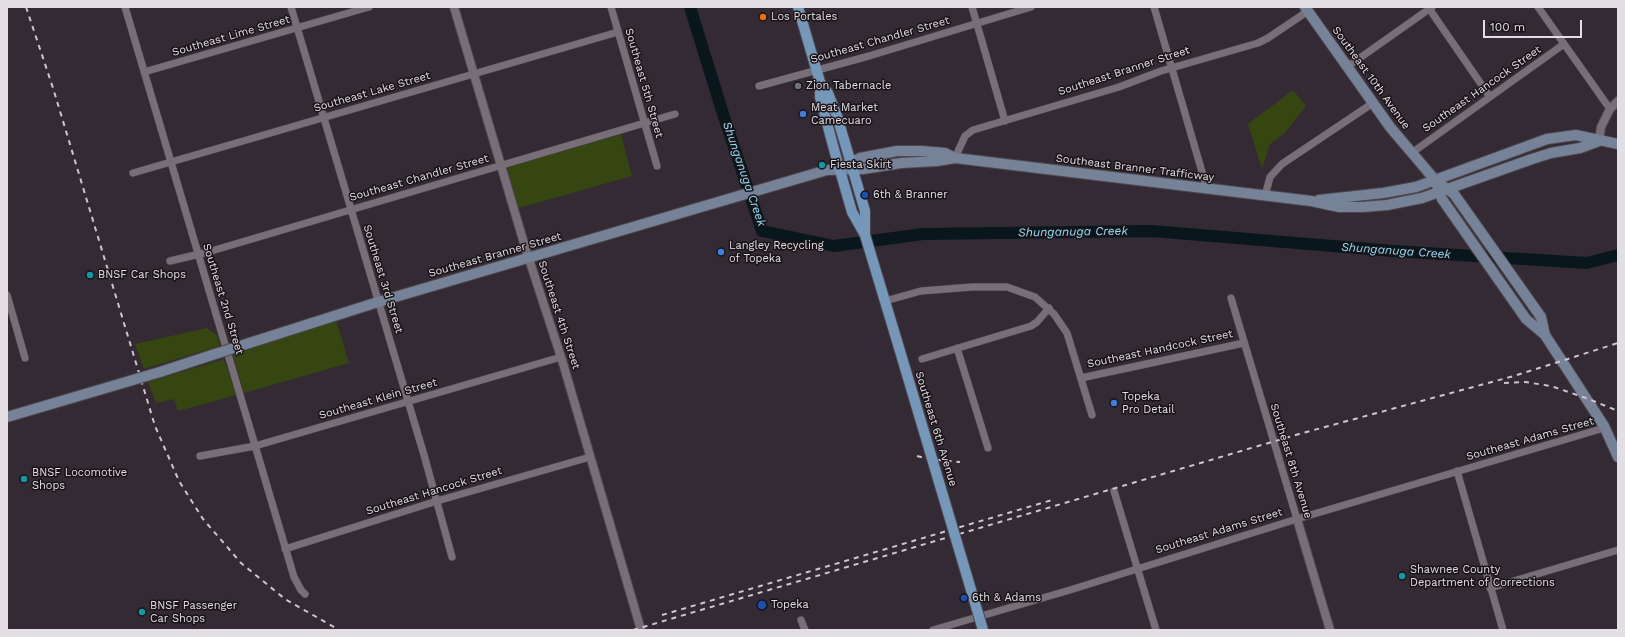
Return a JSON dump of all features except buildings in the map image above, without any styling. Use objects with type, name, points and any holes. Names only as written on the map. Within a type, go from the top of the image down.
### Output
[{"type":"main road","name":"Southeast 6th Avenue","points":[[798,7],[817,70],[820,82],[820,97],[852,212],[865,235],[984,630]]},
{"type":"main road","name":"Southeast 10th Avenue","points":[[1306,9],[1396,134],[1443,190],[1455,218],[1526,319],[1545,335],[1604,428],[1618,457]]},
{"type":"main road","name":"Southeast 6th Avenue","points":[[820,82],[828,93],[837,116],[865,211],[865,235]]},
{"type":"main road","name":"Southeast Branner Trafficway","points":[[1311,201],[1383,193],[1416,186],[1547,139],[1576,135],[1618,144]]},
{"type":"main road","name":"Southeast Branner Trafficway","points":[[955,158],[1311,201],[1339,207],[1375,206],[1422,198],[1538,156],[1580,148],[1599,141]]},
{"type":"main road","name":"Southeast Branner Street","points":[[7,417],[160,372],[378,302],[827,170],[851,166],[863,169],[902,163],[937,161],[955,158]]},
{"type":"main road","name":"Southeast 10th Avenue","points":[[1443,190],[1454,194],[1471,218],[1541,318],[1545,335]]},
{"type":"street","name":"Southeast 2nd Street","points":[[125,7],[285,549],[294,577],[305,594]]},
{"type":"street","name":"Southeast 3rd Street","points":[[291,7],[437,501],[452,558]]},
{"type":"street","name":"Southeast Lime Street","points":[[144,72],[369,7]]},
{"type":"street","name":"Southeast 4th Street","points":[[454,7],[529,258],[561,357],[641,630]]},
{"type":"street","name":"Southeast 5th Street","points":[[611,7],[657,166]]},
{"type":"street","points":[[972,7],[1006,121]]},
{"type":"street","name":"Southeast Chandler Street","points":[[759,86],[1031,7]]},
{"type":"street","points":[[1154,7],[1207,189]]},
{"type":"street","points":[[1538,7],[1610,109]]},
{"type":"street","points":[[1347,67],[1429,8],[1490,97]]},
{"type":"street","name":"Southeast Branner Street","points":[[955,158],[965,136],[973,130],[1119,87],[1171,68],[1258,43],[1268,38],[1306,9]]},
{"type":"street","name":"Southeast Lake Street","points":[[133,173],[618,32]]},
{"type":"street","name":"Southeast Hancock Street","points":[[1412,152],[1564,44]]},
{"type":"street","points":[[1599,141],[1601,127],[1610,109],[1618,101]]},
{"type":"street","points":[[1265,196],[1270,177],[1282,164],[1373,103]]},
{"type":"street","name":"Southeast Chandler Street","points":[[170,262],[199,255],[675,114]]},
{"type":"street","points":[[885,302],[921,291],[972,287],[1007,287],[1024,291],[1049,308],[1067,333],[1092,415]]},
{"type":"street","points":[[7,295],[9,310],[25,358]]},
{"type":"street","name":"Southeast 8th Avenue","points":[[1231,298],[1330,630]]},
{"type":"street","points":[[922,359],[1031,326],[1037,322],[1049,308]]},
{"type":"street","name":"Southeast Handcock Street","points":[[1081,378],[1244,343]]},
{"type":"street","points":[[957,348],[988,448]]},
{"type":"street","name":"Southeast Klein Street","points":[[200,456],[255,446],[561,357]]},
{"type":"street","name":"Southeast Adams Street","points":[[933,630],[1070,590],[1297,519],[1604,428]]},
{"type":"street","name":"Southeast Hancock Street","points":[[285,549],[437,501],[590,457]]},
{"type":"street","points":[[1457,472],[1503,630]]},
{"type":"street","points":[[1114,491],[1156,630]]},
{"type":"street","points":[[1490,588],[1618,550]]},
{"type":"street","points":[[801,620],[805,630]]},
{"type":"green space","points":[[1293,90],[1306,106],[1285,133],[1270,144],[1262,169],[1248,124]]},
{"type":"green space","points":[[621,134],[632,176],[519,208],[507,170],[509,167]]},
{"type":"green space","points":[[336,320],[349,363],[244,393],[233,355]]},
{"type":"green space","points":[[207,328],[217,335],[220,346],[144,369],[135,344]]},
{"type":"green space","points":[[224,359],[236,395],[178,411],[174,399],[156,403],[148,382]]},
{"type":"waterway","name":"Shunganuga Creek","points":[[690,7],[724,117],[762,231],[834,246],[923,234],[1152,231],[1393,251],[1587,263],[1618,255]]},
{"type":"railway","points":[[26,7],[53,88],[155,426],[179,481],[203,519],[241,563],[285,599],[339,630]]},
{"type":"railway","points":[[633,630],[1299,434],[1514,376],[1618,343]]},
{"type":"railway","points":[[1504,383],[1525,382],[1551,386],[1618,411]]},
{"type":"railway","points":[[917,456],[928,459],[960,462]]},
{"type":"railway","points":[[662,615],[1052,500]]},
{"type":"place","name":"Los Portales","points":[[763,17]]},
{"type":"place","name":"Zion Tabernacle","points":[[798,86]]},
{"type":"place","name":"Meat Market Camecuaro","points":[[803,114]]},
{"type":"place","name":"Fiesta Skirt","points":[[822,165]]},
{"type":"place","name":"6th & Branner","points":[[865,195]]},
{"type":"place","name":"Langley Recycling of Topeka","points":[[721,252]]},
{"type":"place","name":"BNSF Car Shops","points":[[90,275]]},
{"type":"place","name":"Topeka Pro Detail","points":[[1114,403]]},
{"type":"place","name":"BNSF Locomotive Shops","points":[[24,479]]},
{"type":"place","name":"Shawnee County Department of Corrections","points":[[1402,576]]},
{"type":"place","name":"6th & Adams","points":[[964,598]]},
{"type":"place","name":"Topeka","points":[[762,605]]},
{"type":"place","name":"BNSF Passenger Car Shops","points":[[142,612]]}]
